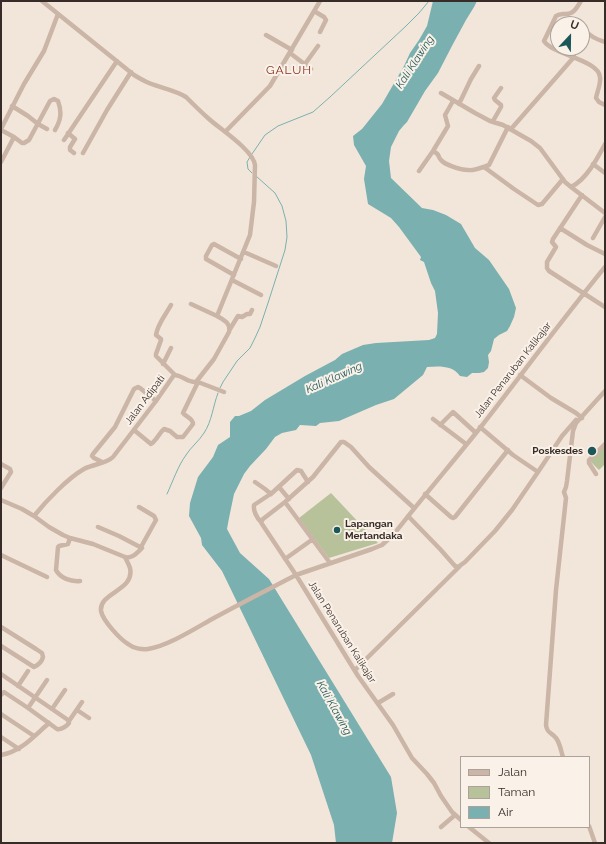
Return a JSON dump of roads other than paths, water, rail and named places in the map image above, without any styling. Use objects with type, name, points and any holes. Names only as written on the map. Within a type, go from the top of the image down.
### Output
[{"type":"street","points":[[42,1],[131,72],[147,82],[181,94],[210,121],[226,131],[248,152],[254,160],[254,202],[250,235],[217,316]]},
{"type":"street","points":[[226,131],[270,86],[320,1]]},
{"type":"street","points":[[581,1],[571,13],[556,16],[544,41],[552,48],[573,57],[598,71],[600,77],[596,98],[599,102],[605,105]]},
{"type":"street","points":[[314,11],[326,20],[320,32]]},
{"type":"street","points":[[55,130],[60,122],[61,112],[58,100],[54,99],[50,101],[26,143],[22,143],[1,129],[24,84],[44,51],[58,14]]},
{"type":"street","points":[[590,34],[593,37],[605,42]]},
{"type":"street","points":[[266,35],[291,52],[311,69]]},
{"type":"street","points":[[305,64],[318,46]]},
{"type":"street","points":[[433,151],[439,154],[441,161],[451,166],[469,171],[489,165],[509,128],[573,57]]},
{"type":"street","points":[[64,140],[117,61]]},
{"type":"street","points":[[459,104],[479,66]]},
{"type":"street","points":[[83,153],[107,110],[131,72]]},
{"type":"street","points":[[493,122],[501,107],[501,105],[494,98],[500,88]]},
{"type":"street","points":[[441,93],[475,113],[509,128],[536,144],[571,187],[605,213]]},
{"type":"street","points":[[419,171],[448,126],[445,115],[453,101]]},
{"type":"street","points":[[12,106],[47,129]]},
{"type":"street","points":[[68,133],[75,139],[70,148],[70,150],[74,153]]},
{"type":"street","points":[[1,162],[14,138]]},
{"type":"street","points":[[571,187],[579,182],[598,158],[605,144]]},
{"type":"street","points":[[593,164],[605,173]]},
{"type":"street","points":[[484,167],[538,205],[542,204],[564,179]]},
{"type":"street","points":[[582,196],[552,241],[556,247],[547,262],[547,268],[548,271],[605,307]]},
{"type":"street","points":[[593,238],[605,217]]},
{"type":"street","points":[[560,228],[605,254]]},
{"type":"street","points":[[241,259],[214,244],[206,256],[206,259],[261,295]]},
{"type":"street","points":[[244,252],[276,266]]},
{"type":"street","name":"Jalan Penaruban Kalikajar","points":[[460,819],[455,815],[427,774],[412,758],[393,725],[355,670],[296,574],[382,545],[394,534],[476,433],[544,346],[575,303],[605,267]]},
{"type":"street","points":[[191,304],[217,316],[228,323],[230,329]]},
{"type":"street","points":[[171,305],[155,334],[161,339],[156,356],[175,375]]},
{"type":"street","points":[[134,430],[152,444],[160,432],[164,429],[170,431],[177,437],[183,437],[193,424],[192,420],[183,413],[198,381],[218,354],[238,316],[242,317],[249,314],[252,310]]},
{"type":"street","points":[[164,364],[171,348]]},
{"type":"street","name":"Jalan Adipati","points":[[34,516],[42,506],[77,474],[92,465],[109,460],[113,457],[175,375],[191,382],[198,381],[224,392]]},
{"type":"street","points":[[520,376],[581,417]]},
{"type":"street","points":[[102,462],[94,458],[92,454],[115,427],[134,389],[138,387],[140,388],[156,401]]},
{"type":"street","points":[[355,670],[495,531],[512,510],[562,436],[605,392]]},
{"type":"street","points":[[440,425],[453,412],[476,433]]},
{"type":"street","points":[[563,756],[556,738],[547,729],[546,714],[556,590],[566,498],[564,492],[567,482],[572,431],[581,417]]},
{"type":"street","points":[[433,419],[466,444]]},
{"type":"street","points":[[480,427],[538,472]]},
{"type":"street","points":[[261,522],[308,482],[317,473],[339,444],[343,442],[351,447],[369,467],[414,508]]},
{"type":"street","points":[[596,474],[589,463],[589,460],[605,444]]},
{"type":"street","points":[[425,494],[451,517],[455,517],[508,450]]},
{"type":"street","points":[[1,464],[10,469],[11,472],[1,488]]},
{"type":"street","points":[[125,557],[130,569],[130,578],[126,584],[103,602],[102,612],[105,619],[121,639],[133,647],[147,649],[166,643],[296,574],[258,518],[253,507],[271,494],[297,470],[301,472],[308,482]]},
{"type":"street","points":[[255,482],[271,494]]},
{"type":"street","points":[[279,487],[330,563]]},
{"type":"street","points":[[1,500],[22,509],[49,527],[70,538],[93,544],[129,558],[142,549],[141,547],[156,520],[154,516],[140,507]]},
{"type":"street","points":[[408,516],[456,567],[460,566]]},
{"type":"street","points":[[98,527],[141,547]]},
{"type":"street","points":[[70,538],[68,544],[58,547],[56,570],[60,575],[66,578],[80,581]]},
{"type":"street","points":[[285,559],[313,539]]},
{"type":"street","points":[[1,555],[47,577]]},
{"type":"street","points":[[1,627],[42,653],[42,661],[34,667],[1,646]]},
{"type":"street","points":[[18,686],[28,671]]},
{"type":"street","points":[[1,674],[69,721]]},
{"type":"street","points":[[28,708],[47,680]]},
{"type":"street","points":[[52,709],[65,690]]},
{"type":"street","points":[[1,695],[4,692],[57,729],[68,725],[69,721],[82,702]]},
{"type":"street","points":[[378,703],[392,694]]},
{"type":"street","points":[[77,710],[89,718]]},
{"type":"street","points":[[1,714],[34,736]]},
{"type":"street","points":[[1,755],[19,749],[49,723]]},
{"type":"street","points":[[1,737],[19,749]]},
{"type":"street","points":[[440,827],[455,815]]},
{"type":"street","points":[[471,828],[489,843]]},
{"type":"street","points":[[590,828],[595,843]]},
{"type":"water","name":"Kali Klawing","points":[[433,1],[477,1],[438,73],[425,91],[407,122],[399,131],[391,147],[389,161],[391,178],[422,208],[446,215],[461,224],[475,248],[489,260],[509,289],[516,308],[514,317],[507,331],[494,339],[491,351],[488,355],[488,368],[484,372],[472,373],[467,377],[460,376],[457,372],[449,368],[427,367],[423,375],[394,399],[339,421],[320,423],[316,426],[300,425],[296,430],[282,433],[275,437],[244,474],[234,494],[227,529],[240,553],[269,579],[391,777],[397,813],[392,843],[336,843],[334,825],[311,755],[222,571],[202,545],[201,538],[189,516],[190,503],[198,477],[213,457],[218,445],[230,437],[230,422],[235,416],[251,411],[265,400],[335,360],[342,354],[363,345],[429,340],[435,338],[437,334],[438,313],[435,291],[424,262],[420,260],[421,257],[391,218],[368,204],[364,179],[366,166],[354,145],[353,136],[362,129],[382,104],[410,53],[427,26]]},
{"type":"waterway","points":[[252,154],[265,135],[278,126],[313,112],[406,26],[429,1]]},
{"type":"waterway","points":[[250,157],[247,162],[248,169],[252,173]]},
{"type":"waterway","points":[[220,388],[237,361],[250,348],[255,338],[285,250],[287,237],[286,221],[282,206],[275,193],[256,176]]},
{"type":"waterway","points":[[167,494],[183,459],[207,428],[218,393]]},
{"type":"place","name":"Poskesdes","points":[[592,451]]},
{"type":"place","name":"Lapangan Mertandaka","points":[[337,530]]},
{"type":"district","name":"GALUH","points":[[289,70]]}]
